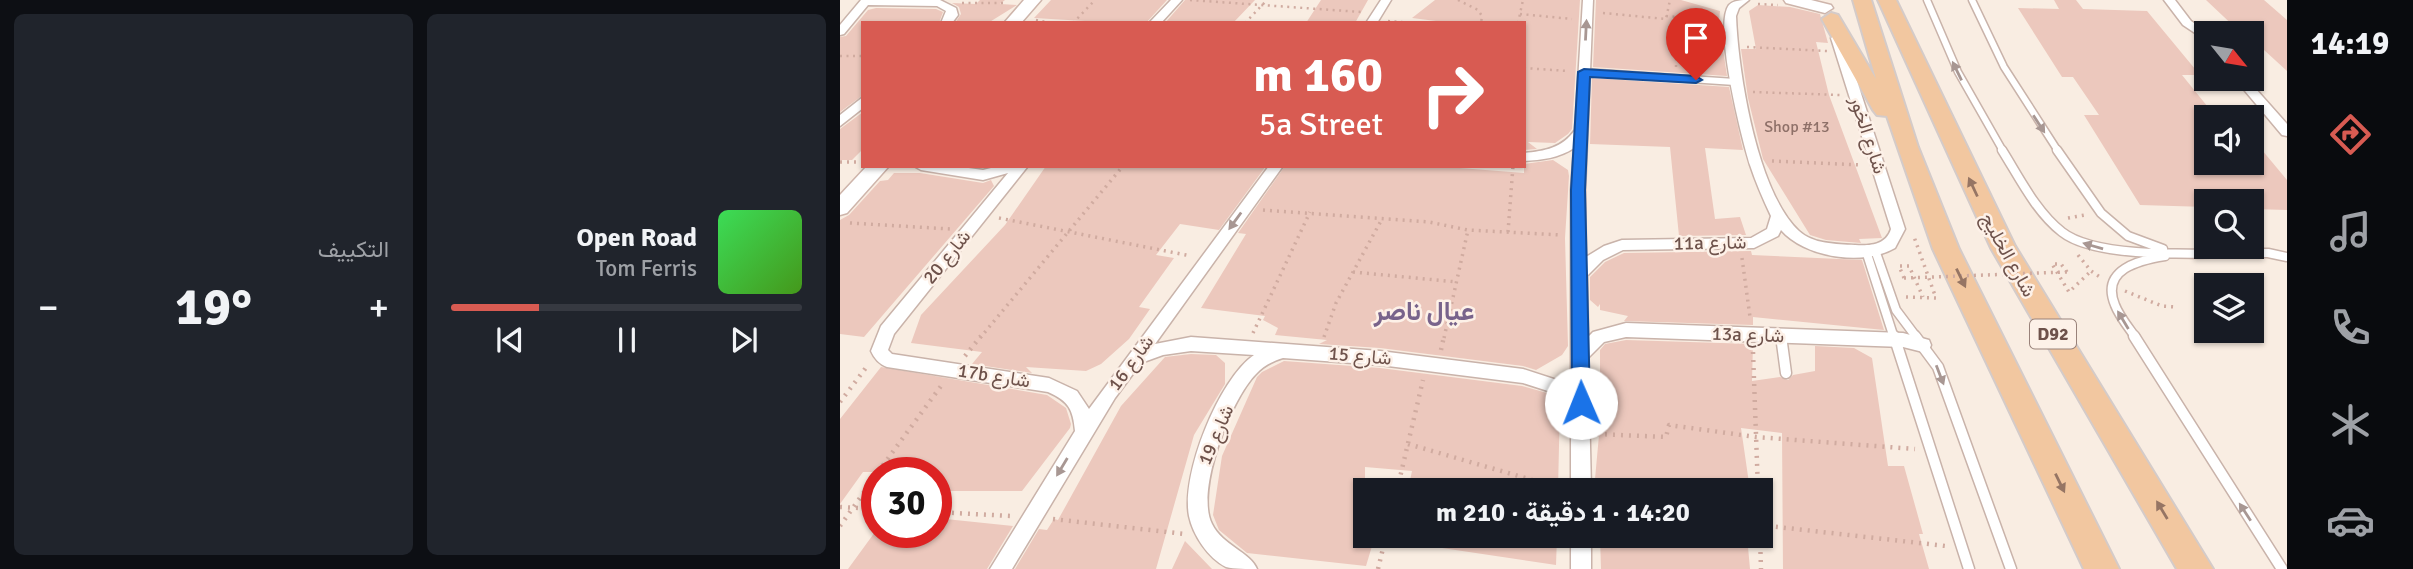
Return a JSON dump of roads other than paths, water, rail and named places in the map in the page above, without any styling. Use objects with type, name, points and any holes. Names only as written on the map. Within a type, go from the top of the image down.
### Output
[{"type":"main road","points":[[1862,0],[1907,147],[1947,250],[2102,565]]},
{"type":"main road","name":"شارع الخليج","points":[[1887,0],[2004,248],[2193,562]]},
{"type":"main road","points":[[1898,0],[1907,47]]},
{"type":"main road","points":[[1829,7],[1889,89]]},
{"type":"main road","points":[[1829,7],[1907,147]]},
{"type":"street","points":[[1156,21],[1177,0]]},
{"type":"street","points":[[1374,19],[1386,0]]},
{"type":"street","points":[[1792,0],[1829,7]]},
{"type":"street","points":[[2169,0],[2194,28]]},
{"type":"street","points":[[2180,0],[2199,21]]},
{"type":"street","points":[[840,32],[866,1],[939,3],[952,9],[952,16],[948,21]]},
{"type":"street","points":[[1740,1],[1731,10],[1730,20],[1736,87],[1757,160],[1779,215],[1795,236],[1808,244],[1831,250],[1871,251]]},
{"type":"street","points":[[1014,21],[1031,2]]},
{"type":"street","name":"شارع الخور","points":[[1829,7],[1898,229],[1896,238],[1890,245],[1871,251]]},
{"type":"street","points":[[1581,478],[1578,236],[1580,132],[1587,9]]},
{"type":"street","points":[[2251,91],[2287,132]]},
{"type":"street","points":[[840,122],[861,102]]},
{"type":"street","points":[[1526,157],[1554,153],[1575,140],[1580,132]]},
{"type":"street","points":[[840,208],[877,168]]},
{"type":"street","points":[[936,168],[983,174],[1011,168]]},
{"type":"street","name":"شارع 20","points":[[879,351],[887,331],[1018,168]]},
{"type":"street","name":"شارع 16","points":[[1000,569],[1084,430],[1133,359],[1274,168]]},
{"type":"street","name":"11a شارع","points":[[1579,274],[1589,261],[1604,251],[1622,245],[1741,245],[1764,239],[1773,232],[1779,215]]},
{"type":"street","name":"13a شارع","points":[[1581,354],[1599,337],[1612,332],[1893,339],[1923,345]]},
{"type":"street","name":"شارع 15","points":[[1133,359],[1177,345],[1319,352],[1427,363],[1531,378],[1554,386],[1581,403]]},
{"type":"street","name":"شارع 19","points":[[1247,569],[1224,556],[1208,537],[1199,514],[1197,489],[1203,463],[1239,382],[1247,370],[1265,357],[1286,350]]},
{"type":"street","name":"17b شارع","points":[[879,351],[887,360],[1049,385],[1065,390],[1077,400],[1083,414],[1084,430]]},
{"type":"street","points":[[1581,548],[1581,569]]},
{"type":"lane","points":[[1927,0],[1958,73],[1981,116],[2049,221],[2073,239],[2091,247],[2111,251],[2268,253],[2287,249]]},
{"type":"lane","points":[[1972,0],[2004,67],[2029,110],[2101,213],[2112,225],[2146,244],[2185,253]]},
{"type":"lane","points":[[1584,72],[1736,87]]},
{"type":"lane","points":[[1871,251],[1893,339],[1969,569]]},
{"type":"lane","points":[[1871,251],[1896,310],[1938,367],[2011,569]]},
{"type":"lane","points":[[2185,253],[2129,264],[2118,273],[2112,284],[2114,303],[2282,569]]},
{"type":"lane","points":[[2268,253],[2287,257]]},
{"type":"lane","points":[[1781,337],[1786,373]]},
{"type":"district","name":"عيال ناصر","points":[[1424,312]]}]
